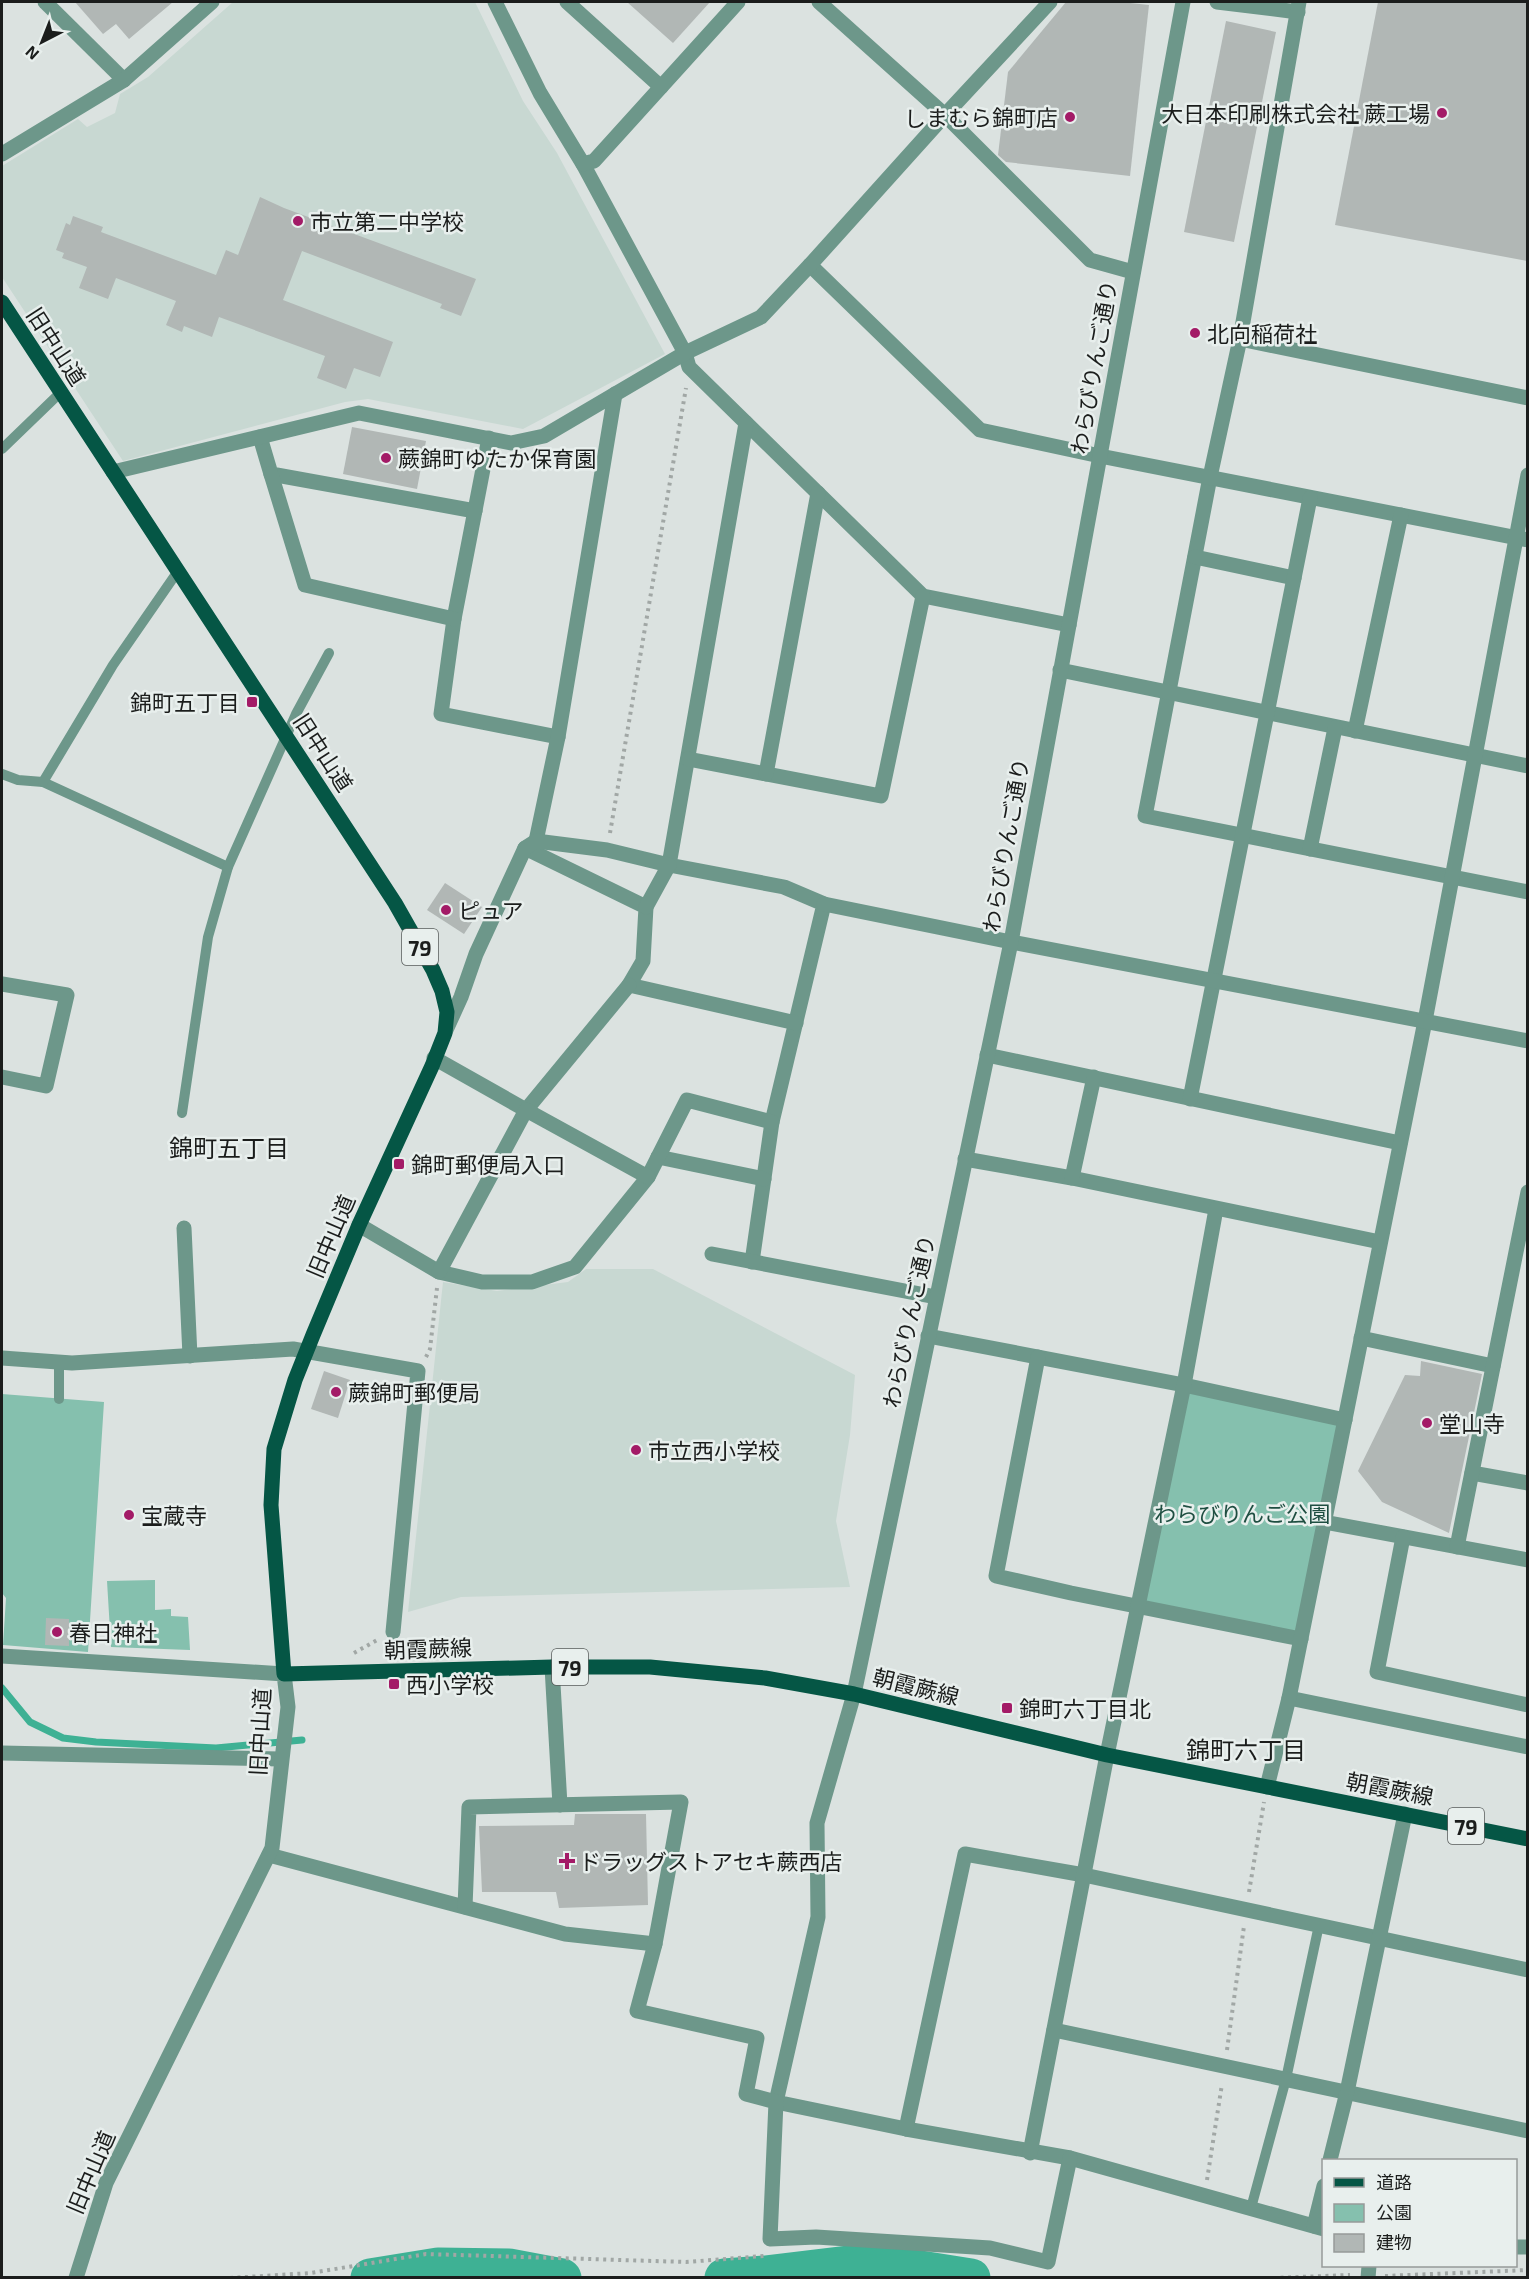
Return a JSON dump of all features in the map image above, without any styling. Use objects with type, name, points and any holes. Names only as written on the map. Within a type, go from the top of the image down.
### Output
[{"type":"main road","name":"旧中山道","points":[[2,302],[395,903],[434,970],[447,1012],[445,1033],[359,1225],[307,1351],[274,1449],[271,1505],[284,1674]]},
{"type":"main road","name":"朝霞蕨線","points":[[284,1674],[552,1667],[650,1667],[765,1678],[854,1694],[1107,1755],[1527,1839]]},
{"type":"street","points":[[45,2],[124,80]]},
{"type":"street","points":[[2,154],[124,80],[212,2]]},
{"type":"street","points":[[567,2],[661,87]]},
{"type":"street","points":[[583,164],[594,161],[738,2]]},
{"type":"street","points":[[819,2],[945,115],[1090,260],[1133,272]]},
{"type":"street","points":[[113,472],[359,413],[511,443],[544,436],[615,394],[687,360],[761,317],[1050,2]]},
{"type":"street","name":"わらびりんご通り","points":[[1070,2158],[1048,2262],[990,2248],[816,2237],[770,2239],[776,2102],[818,1917],[817,1823],[854,1694],[1011,942],[1183,2]]},
{"type":"street","points":[[1217,2],[1299,7],[1240,339],[1210,477],[1145,816],[1527,892]]},
{"type":"street","points":[[499,4],[540,93],[583,164],[687,360],[746,423],[923,596],[1069,625]]},
{"type":"street","points":[[810,265],[980,430],[1100,456],[1522,539]]},
{"type":"street","points":[[1240,339],[1527,398]]},
{"type":"street","points":[[445,1033],[476,954],[531,844],[558,737],[615,394]]},
{"type":"street","points":[[439,1272],[526,1110],[629,985],[643,961],[646,907],[669,865],[746,423]]},
{"type":"street","points":[[260,437],[305,585],[454,619]]},
{"type":"street","points":[[489,438],[454,619],[441,714],[558,737]]},
{"type":"street","points":[[271,474],[475,510]]},
{"type":"street","points":[[1267,1787],[1289,1698],[1425,1021],[1475,756],[1522,539],[1527,475]]},
{"type":"street","points":[[766,774],[818,493]]},
{"type":"street","points":[[1190,1099],[1310,498]]},
{"type":"street","points":[[1355,731],[1401,515]]},
{"type":"street","points":[[1196,557],[1294,578]]},
{"type":"street","points":[[688,759],[881,796],[923,596]]},
{"type":"street","points":[[1060,670],[1527,766]]},
{"type":"street","points":[[1310,849],[1335,728]]},
{"type":"street","points":[[531,844],[607,850],[669,865],[784,887],[824,904],[1527,1041]]},
{"type":"street","points":[[531,844],[646,907]]},
{"type":"street","points":[[752,1263],[772,1122],[824,904]]},
{"type":"street","points":[[2,984],[67,995],[46,1086],[2,1077]]},
{"type":"street","points":[[629,985],[796,1023]]},
{"type":"street","points":[[987,1055],[1400,1143]]},
{"type":"street","points":[[434,1058],[648,1177]]},
{"type":"street","points":[[1072,1178],[1094,1077]]},
{"type":"street","points":[[359,1225],[439,1272],[482,1282],[532,1282],[575,1267],[648,1177],[687,1100],[772,1122]]},
{"type":"street","points":[[658,1157],[764,1179]]},
{"type":"street","points":[[965,1159],[1072,1178],[1380,1242]]},
{"type":"street","points":[[1457,1547],[1493,1366],[1524,1227],[1527,1192]]},
{"type":"street","points":[[1030,2153],[1107,1755],[1184,1385],[1216,1209]]},
{"type":"street","points":[[184,1228],[190,1356]]},
{"type":"street","points":[[712,1254],[936,1298]]},
{"type":"street","points":[[928,1336],[1184,1385],[1344,1420]]},
{"type":"street","points":[[1361,1338],[1493,1366]]},
{"type":"street","points":[[2,1358],[58,1363],[292,1349],[418,1371],[393,1632]]},
{"type":"street","points":[[1038,1357],[996,1576],[1301,1639]]},
{"type":"street","points":[[1472,1473],[1527,1483]]},
{"type":"street","points":[[1324,1522],[1527,1560]]},
{"type":"street","points":[[1402,1537],[1377,1672],[1527,1705]]},
{"type":"street","points":[[4,1656],[284,1674]]},
{"type":"street","points":[[552,1667],[560,1805]]},
{"type":"street","name":"旧中山道","points":[[76,2277],[106,2183],[270,1855],[288,1707],[284,1674]]},
{"type":"street","points":[[1289,1698],[1527,1747]]},
{"type":"street","points":[[2,1752],[281,1759]]},
{"type":"street","points":[[465,1907],[469,1807],[681,1802],[654,1944],[637,2011],[757,2038],[746,2094],[906,2129],[1030,2153],[1070,2158],[1319,2228],[1322,2196]]},
{"type":"street","points":[[1330,2159],[1347,2092],[1405,1814]]},
{"type":"street","points":[[906,2129],[965,1854],[1084,1875],[1527,1970]]},
{"type":"street","points":[[270,1855],[565,1934],[654,1944]]},
{"type":"street","points":[[1054,2030],[1527,2131]]},
{"type":"lane","points":[[2,449],[60,393]]},
{"type":"lane","points":[[43,782],[113,665],[178,571]]},
{"type":"lane","points":[[182,1113],[208,938],[228,867],[296,714],[329,653]]},
{"type":"lane","points":[[2,774],[18,780],[43,782],[228,867]]},
{"type":"lane","points":[[58,1363],[59,1399]]},
{"type":"lane","points":[[1251,2208],[1286,2079],[1319,1925]]},
{"type":"path","points":[[607,850],[687,360]]},
{"type":"path","points":[[418,1371],[430,1349],[439,1272]]},
{"type":"path","points":[[1204,2195],[1225,2066],[1246,1910],[1267,1787]]},
{"type":"path","points":[[230,2277],[311,2273],[426,2254],[686,2262],[765,2256]]},
{"type":"path","points":[[1273,2277],[1368,2273],[1424,2276],[1527,2270]]},
{"type":"shaded area","name":"市立第二中学校","points":[[233,2],[475,2],[523,101],[557,153],[665,354],[523,429],[368,399],[345,402],[123,461],[2,277],[2,166],[78,119],[87,127],[115,113],[120,94],[148,77]]},
{"type":"shaded area","name":"市立西小学校","points":[[586,1269],[653,1269],[855,1375],[850,1435],[836,1521],[850,1587],[461,1597],[408,1612],[443,1282],[497,1291],[568,1282]]},
{"type":"green space","name":"わらびりんご公園","points":[[1184,1385],[1345,1420],[1301,1639],[1138,1607]]},
{"type":"green space","points":[[2,1394],[104,1402],[88,1652],[3,1645],[6,1598],[2,1593]]},
{"type":"green space","points":[[155,1580],[155,1610],[171,1609],[171,1616],[188,1617],[190,1650],[111,1647],[107,1581]]},
{"type":"building","points":[[75,2],[173,2],[129,39],[116,24],[103,34]]},
{"type":"building","points":[[627,2],[710,2],[673,43]]},
{"type":"building","name":"しまむら錦町店","points":[[1066,2],[1121,2],[1149,5],[1130,176],[1006,162],[998,155],[1008,72]]},
{"type":"building","name":"大日本印刷株式会社 蕨工場","points":[[1378,2],[1527,2],[1527,261],[1335,225]]},
{"type":"building","points":[[1226,21],[1276,32],[1234,242],[1184,232]]},
{"type":"building","points":[[260,197],[476,279],[461,316],[440,308],[442,304],[302,251],[283,300],[393,342],[380,377],[354,368],[346,389],[317,378],[325,356],[219,317],[212,337],[184,326],[182,332],[166,325],[176,301],[116,278],[108,299],[79,288],[87,267],[62,258],[64,253],[56,250],[66,223],[70,225],[73,216],[103,227],[101,232],[216,275],[226,250],[238,255]]},
{"type":"building","points":[[352,427],[426,441],[417,489],[343,474]]},
{"type":"building","points":[[445,883],[482,907],[464,934],[427,910]]},
{"type":"building","name":"堂山寺","points":[[1421,1361],[1482,1374],[1449,1533],[1382,1502],[1358,1471],[1405,1375],[1420,1376]]},
{"type":"building","points":[[324,1371],[350,1380],[338,1418],[311,1409]]},
{"type":"building","name":"春日神社","points":[[46,1618],[69,1619],[69,1646],[45,1645]]},
{"type":"building","points":[[575,1814],[646,1814],[648,1905],[559,1908],[556,1892],[482,1892],[479,1826],[574,1825]]},
{"type":"waterway","points":[[2,1688],[30,1722],[63,1738],[96,1742],[216,1748],[302,1740]]},
{"type":"waterway","points":[[724,2278],[848,2265],[914,2269],[971,2278]]},
{"type":"waterway","points":[[370,2278],[438,2267],[509,2268],[562,2278]]},
{"type":"place","name":"大日本印刷株式会社 蕨工場","points":[[1442,113]]},
{"type":"place","name":"しまむら錦町店","points":[[1070,117]]},
{"type":"place","name":"市立第二中学校","points":[[298,221]]},
{"type":"place","name":"北向稲荷社","points":[[1195,333]]},
{"type":"place","name":"蕨錦町ゆたか保育園","points":[[386,458]]},
{"type":"place","name":"錦町五丁目","points":[[252,702]]},
{"type":"place","name":"ピュア","points":[[446,910]]},
{"type":"place","name":"錦町郵便局入口","points":[[399,1164]]},
{"type":"place","name":"蕨錦町郵便局","points":[[336,1392]]},
{"type":"place","name":"堂山寺","points":[[1427,1423]]},
{"type":"place","name":"市立西小学校","points":[[636,1450]]},
{"type":"place","name":"宝蔵寺","points":[[129,1515]]},
{"type":"place","name":"春日神社","points":[[57,1632]]},
{"type":"place","name":"西小学校","points":[[394,1684]]},
{"type":"place","name":"錦町六丁目北","points":[[1007,1708]]},
{"type":"place","name":"ドラッグストアセキ蕨西店","points":[[567,1861]]},
{"type":"district","name":"錦町五丁目","points":[[229,1147]]},
{"type":"district","name":"錦町六丁目","points":[[1246,1749]]}]
